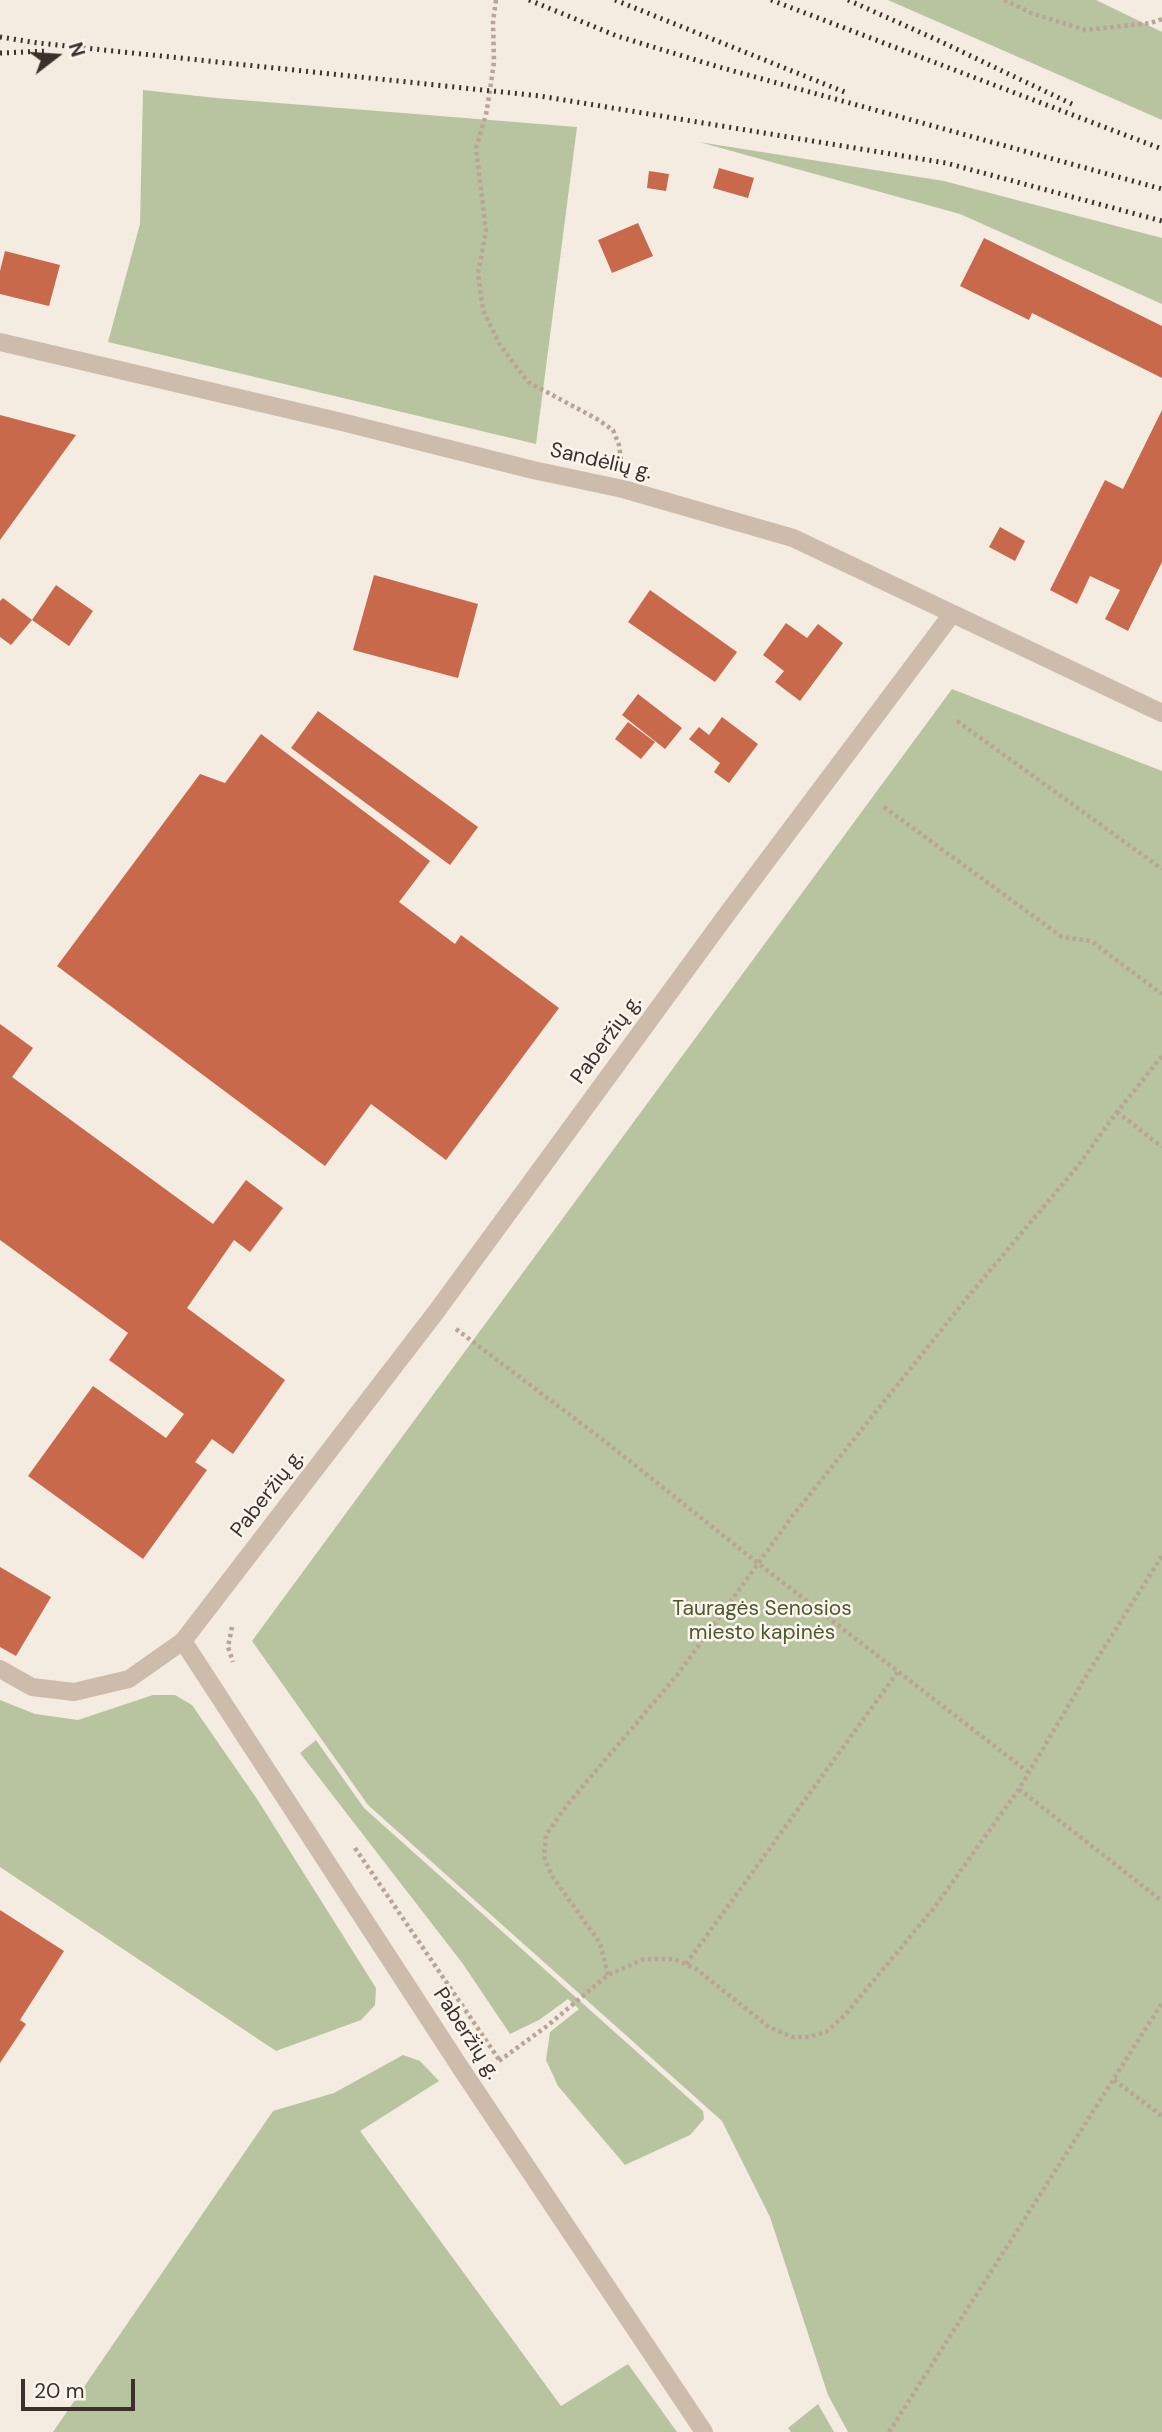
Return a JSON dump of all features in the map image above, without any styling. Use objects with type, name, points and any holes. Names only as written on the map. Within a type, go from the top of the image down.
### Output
[{"type":"street","name":"Sandėlių g.","points":[[0,342],[533,470],[623,489],[793,538],[876,575],[951,614],[1162,713]]},
{"type":"street","name":"Paberžių g.","points":[[704,2432],[470,2082],[183,1641],[436,1312],[951,614]]},
{"type":"street","points":[[0,1669],[32,1687],[74,1692],[129,1679],[183,1641]]},
{"type":"path","points":[[496,0],[491,81],[486,115],[476,149],[486,231],[478,274],[483,310],[500,345],[528,382],[613,430],[619,445],[623,489]]},
{"type":"path","points":[[1004,0],[1031,13],[1085,30],[1151,23],[1162,19]]},
{"type":"path","points":[[957,721],[1162,869]]},
{"type":"path","points":[[884,807],[1062,937],[1091,941],[1162,994]]},
{"type":"path","points":[[608,1975],[600,1942],[552,1876],[544,1857],[546,1835],[567,1805],[678,1674],[794,1514],[967,1298],[1077,1167],[1162,1056]]},
{"type":"path","points":[[1117,1112],[1162,1147]]},
{"type":"path","points":[[436,1312],[1028,1772]]},
{"type":"path","points":[[470,2082],[547,2026],[608,1975],[644,1959],[674,1959],[696,1969],[769,2027],[792,2038],[826,2032],[845,2015],[934,1908],[1019,1789],[1162,1556]]},
{"type":"path","points":[[233,1620],[228,1647],[234,1665]]},
{"type":"path","points":[[686,1964],[898,1670]]},
{"type":"path","points":[[1019,1789],[1162,1900]]},
{"type":"path","points":[[353,1845],[500,2061]]},
{"type":"path","points":[[889,2432],[1162,2003]]},
{"type":"path","points":[[1114,2080],[1162,2116]]},
{"type":"green space","points":[[888,0],[1096,0],[1162,32],[1162,120]]},
{"type":"green space","points":[[143,90],[577,127],[536,444],[108,342],[140,224]]},
{"type":"green space","points":[[699,142],[944,181],[1162,238],[1162,304],[960,214]]},
{"type":"green space","name":"Tauragės Senosios miesto kapinės","points":[[952,689],[1162,771],[1162,2432],[848,2432],[828,2395],[770,2217],[722,2121],[368,1805],[252,1641]]},
{"type":"green space","points":[[153,1695],[175,1695],[192,1705],[257,1799],[376,1988],[375,2005],[361,2020],[276,2051],[0,1867],[0,1700],[35,1714],[78,1720]]},
{"type":"green space","points":[[316,1740],[364,1808],[703,2111],[704,2119],[690,2135],[625,2165],[558,2086],[546,2060],[550,2032],[579,2009],[568,1999],[539,2020],[510,2034],[463,1964],[300,1753]]},
{"type":"green space","points":[[403,2055],[420,2061],[439,2081],[360,2131],[561,2406],[628,2364],[677,2432],[53,2432],[273,2111],[334,2093]]},
{"type":"green space","points":[[818,2404],[834,2432],[791,2432],[788,2428]]},
{"type":"building","points":[[719,168],[754,178],[748,198],[713,188]]},
{"type":"building","points":[[649,171],[669,174],[666,191],[647,188]]},
{"type":"building","points":[[638,223],[653,256],[612,273],[598,240]]},
{"type":"building","points":[[984,238],[1162,326],[1162,378],[1032,313],[1029,320],[960,286]]},
{"type":"building","points":[[5,251],[60,265],[49,306],[0,294],[0,271]]},
{"type":"building","points":[[1162,410],[1162,562],[1128,631],[1105,619],[1120,590],[1090,576],[1077,604],[1050,590],[1105,480],[1123,489]]},
{"type":"building","points":[[0,415],[76,435],[0,540]]},
{"type":"building","points":[[1000,527],[1025,541],[1015,561],[989,547]]},
{"type":"building","points":[[374,575],[478,604],[458,678],[353,650]]},
{"type":"building","points":[[56,585],[93,611],[69,646],[32,620]]},
{"type":"building","points":[[650,590],[737,652],[715,682],[628,622]]},
{"type":"building","points":[[3,598],[32,620],[11,645],[0,637],[0,601]]},
{"type":"building","points":[[786,623],[807,638],[818,624],[843,643],[800,701],[775,682],[784,671],[763,655]]},
{"type":"building","points":[[638,694],[682,728],[665,749],[622,715]]},
{"type":"building","points":[[318,711],[478,827],[450,865],[291,748]]},
{"type":"building","points":[[722,717],[758,744],[729,783],[714,772],[720,763],[689,739],[699,727],[709,735]]},
{"type":"building","points":[[628,722],[655,742],[641,759],[615,739]]},
{"type":"building","points":[[261,734],[430,861],[399,902],[455,944],[461,935],[559,1008],[446,1160],[371,1104],[325,1166],[57,966],[200,774],[225,783]]},
{"type":"building","points":[[0,1024],[33,1048],[12,1077],[213,1224],[246,1180],[283,1208],[250,1252],[234,1240],[187,1308],[285,1380],[233,1454],[212,1439],[195,1462],[207,1470],[143,1559],[28,1476],[93,1386],[166,1438],[184,1414],[109,1360],[128,1333],[0,1240]]},
{"type":"building","points":[[0,1567],[51,1597],[16,1656],[0,1647]]},
{"type":"building","points":[[0,1910],[64,1951],[20,2020],[26,2024],[0,2063]]},
{"type":"railway","points":[[529,0],[617,36],[719,67],[1162,189]]},
{"type":"railway","points":[[615,0],[847,93]]},
{"type":"railway","points":[[771,0],[1162,149]]},
{"type":"railway","points":[[848,0],[1074,105]]},
{"type":"railway","points":[[0,37],[540,96],[946,163],[1162,221]]},
{"type":"railway","points":[[0,53],[49,51]]}]
